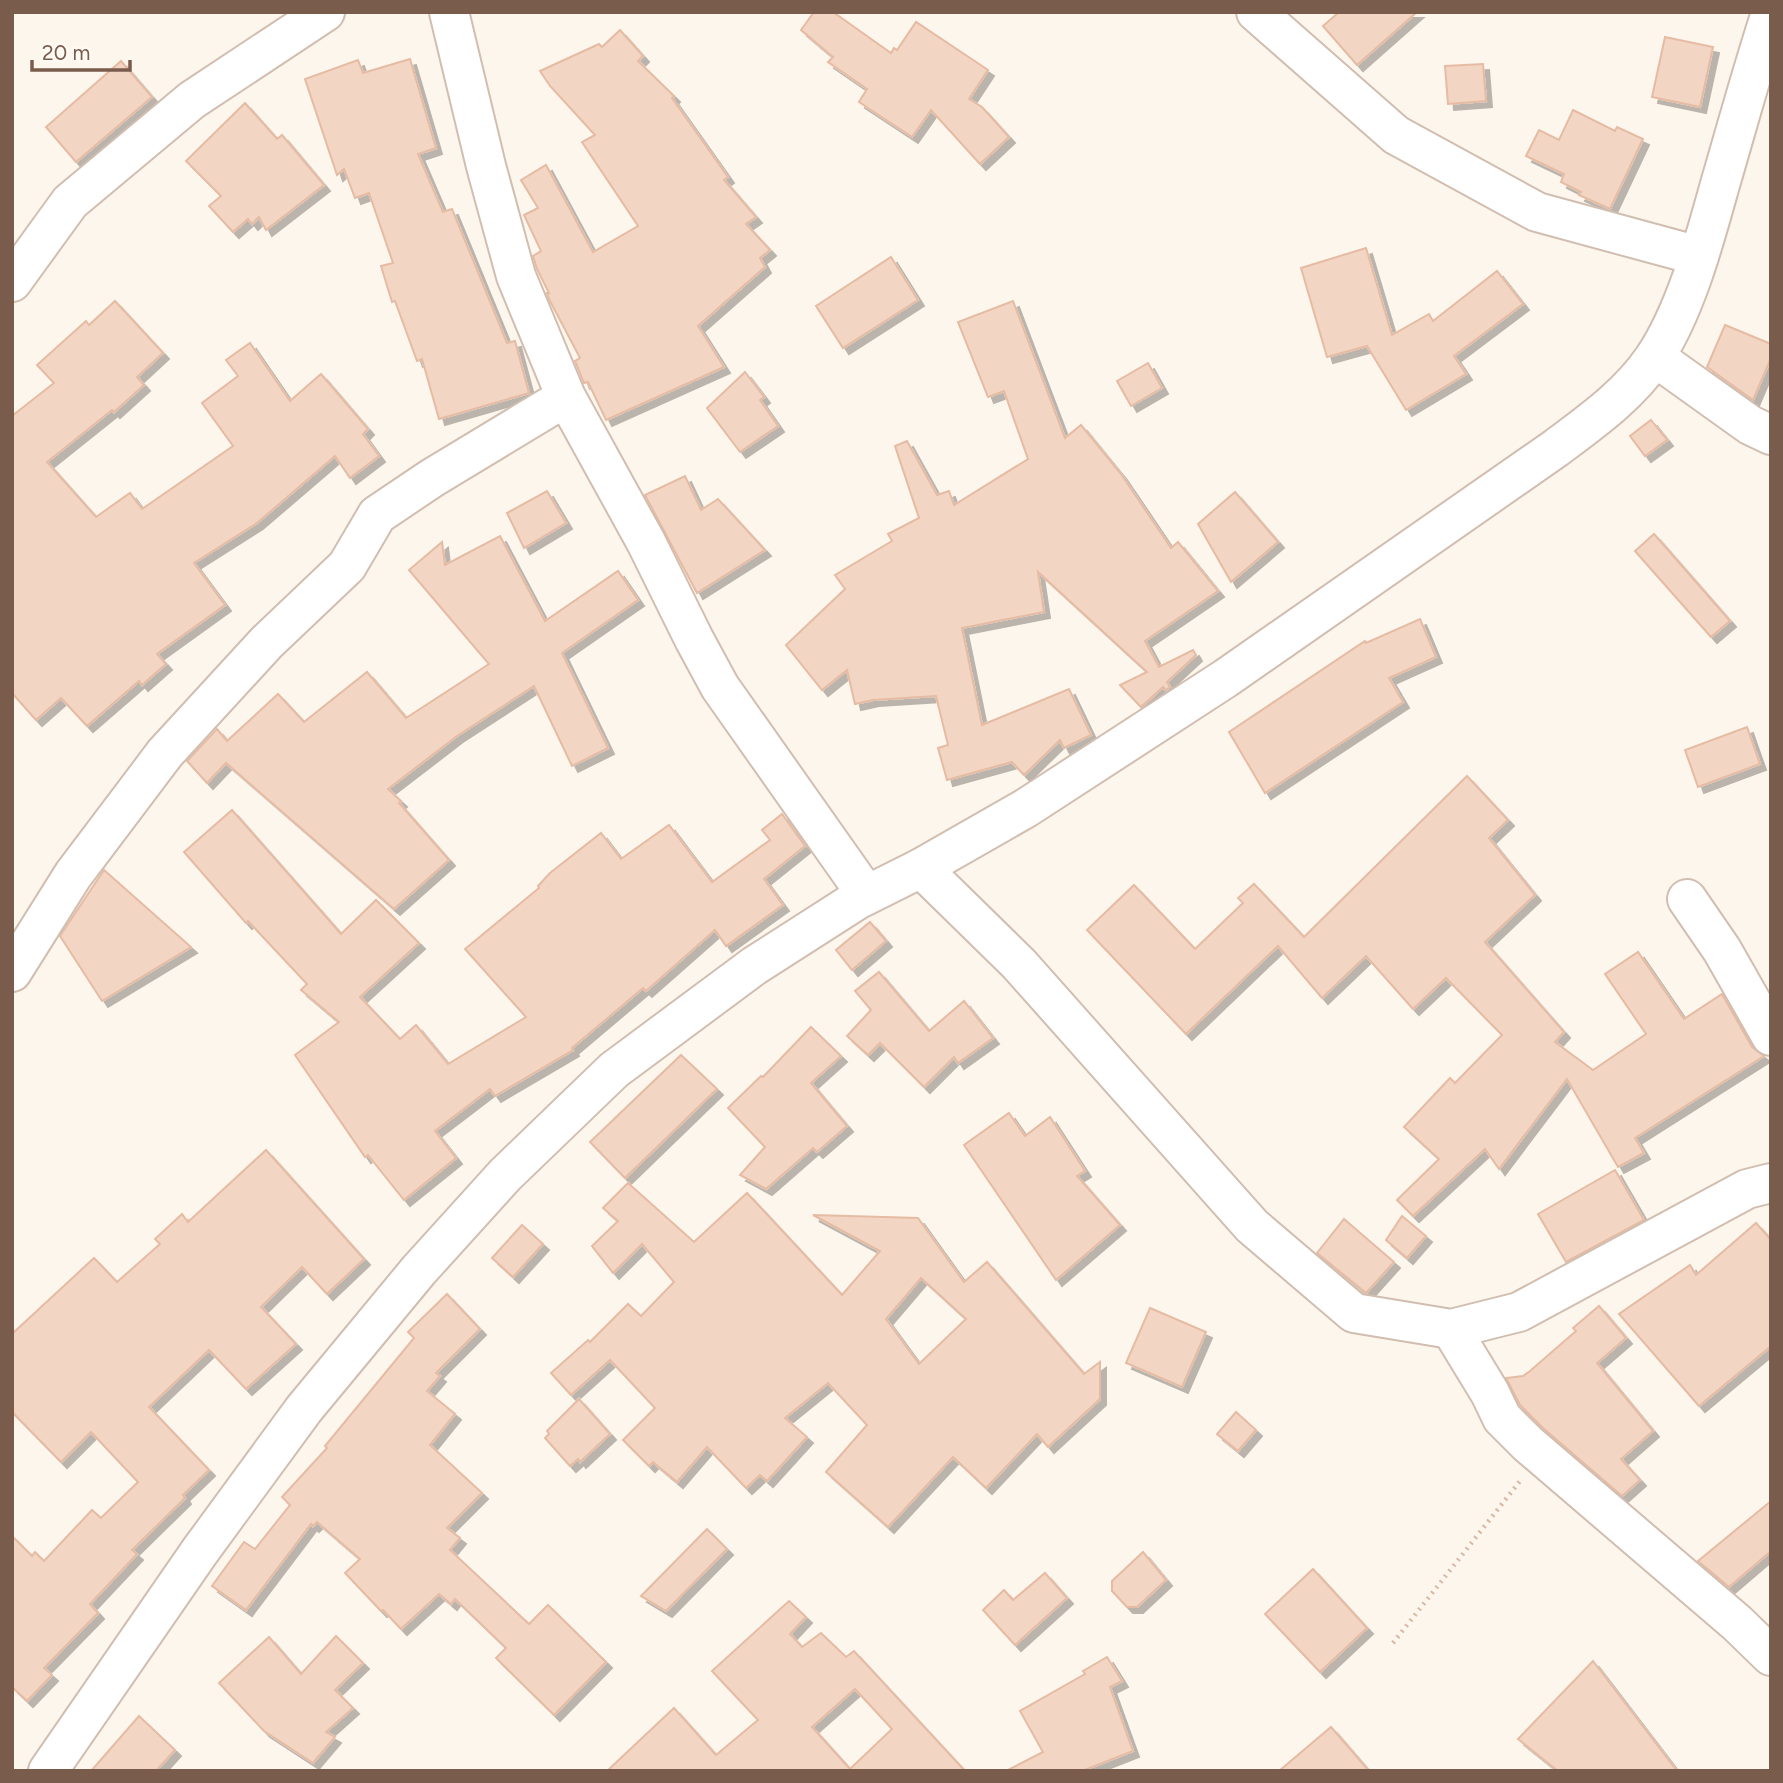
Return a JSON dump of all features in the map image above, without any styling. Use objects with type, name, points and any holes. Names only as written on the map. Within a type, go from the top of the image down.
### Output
[{"type":"street","points":[[12,282],[70,202],[192,100],[325,12]]},
{"type":"street","points":[[449,12],[516,276],[566,397],[646,542],[720,687],[866,894]]},
{"type":"street","points":[[1256,12],[1396,135],[1537,212],[1699,256]]},
{"type":"street","points":[[48,1771],[200,1551],[304,1409],[419,1270],[505,1175],[614,1069],[754,966],[866,894],[920,868],[1026,808],[1226,678],[1599,416],[1633,385],[1655,357],[1671,327],[1699,256],[1771,13]]},
{"type":"street","points":[[1655,357],[1750,425],[1771,435]]},
{"type":"street","points":[[12,972],[73,875],[165,753],[267,642],[348,566],[377,515],[432,478],[566,397]]},
{"type":"street","points":[[920,868],[1019,964],[1252,1226],[1354,1313],[1451,1329],[1519,1312],[1747,1189],[1771,1182]]},
{"type":"street","points":[[1687,899],[1722,950],[1771,1036]]},
{"type":"street","points":[[1451,1329],[1502,1418],[1737,1623],[1771,1656]]},
{"type":"path","points":[[1393,1643],[1541,1454]]},
{"type":"building","points":[[814,12],[833,12],[891,53],[894,48],[897,50],[916,22],[988,70],[969,99],[982,107],[1009,137],[980,164],[931,110],[912,137],[859,102],[867,89],[828,62],[833,57],[801,30]]},
{"type":"building","points":[[1339,12],[1417,12],[1357,65],[1323,26]]},
{"type":"building","points":[[620,30],[643,56],[638,61],[674,96],[672,98],[728,177],[724,180],[756,217],[746,224],[770,250],[760,258],[765,267],[698,326],[724,367],[606,420],[588,382],[584,383],[575,361],[580,358],[549,299],[549,293],[537,269],[533,256],[541,251],[524,215],[538,208],[521,180],[546,165],[593,252],[638,226],[582,142],[595,135],[550,86],[540,71],[599,44],[602,47]]},
{"type":"building","points":[[1665,37],[1713,47],[1700,107],[1652,97]]},
{"type":"building","points":[[410,59],[436,148],[418,154],[443,212],[452,209],[507,343],[515,341],[529,393],[439,419],[422,359],[417,361],[395,301],[392,302],[381,266],[393,263],[369,193],[355,198],[344,169],[337,175],[305,79],[358,60],[363,73]]},
{"type":"building","points":[[121,61],[152,97],[76,162],[46,127]]},
{"type":"building","points":[[1483,64],[1486,101],[1448,104],[1445,66]]},
{"type":"building","points":[[245,103],[277,139],[282,135],[324,185],[266,230],[259,217],[252,224],[248,219],[233,232],[209,206],[221,196],[186,161]]},
{"type":"building","points":[[1573,110],[1615,131],[1617,127],[1643,139],[1610,209],[1579,195],[1581,192],[1561,182],[1564,174],[1526,156],[1539,130],[1559,140]]},
{"type":"building","points":[[1366,248],[1392,335],[1429,314],[1433,321],[1497,271],[1523,304],[1454,356],[1466,374],[1406,410],[1367,346],[1327,357],[1301,268]]},
{"type":"building","points":[[891,257],[918,300],[843,348],[816,306]]},
{"type":"building","points":[[115,301],[163,353],[137,377],[144,385],[114,412],[112,410],[47,462],[96,517],[130,493],[142,509],[233,446],[202,403],[238,376],[226,360],[250,343],[290,401],[321,374],[368,429],[363,434],[379,456],[350,478],[335,456],[257,523],[194,563],[225,605],[157,654],[166,664],[142,685],[139,681],[87,726],[61,698],[36,720],[12,693],[12,416],[54,383],[37,365],[86,321],[89,325]]},
{"type":"building","points":[[1013,301],[1065,438],[1081,425],[1121,474],[1171,548],[1178,542],[1218,591],[1145,641],[1159,667],[1193,650],[1196,655],[1167,682],[1170,687],[1166,690],[1163,687],[1141,707],[1120,685],[1147,672],[1038,572],[1044,612],[962,628],[982,725],[1069,689],[1091,735],[1064,748],[1060,740],[1024,775],[1012,762],[947,780],[938,748],[948,745],[936,696],[873,700],[855,704],[847,670],[822,690],[786,645],[845,589],[835,575],[892,541],[888,534],[919,518],[895,446],[907,441],[937,495],[949,491],[954,505],[1028,459],[1004,391],[988,397],[958,322]]},
{"type":"building","points":[[1725,325],[1771,344],[1771,358],[1753,400],[1707,367]]},
{"type":"building","points":[[1148,363],[1162,388],[1131,406],[1117,381]]},
{"type":"building","points":[[745,372],[764,397],[760,400],[778,426],[740,452],[707,408]]},
{"type":"building","points":[[1651,420],[1667,440],[1645,456],[1630,436]]},
{"type":"building","points":[[685,476],[701,510],[718,499],[765,550],[697,593],[645,495]]},
{"type":"building","points":[[547,491],[566,523],[524,548],[507,513]]},
{"type":"building","points":[[1235,492],[1278,542],[1231,582],[1198,524]]},
{"type":"building","points":[[1654,534],[1730,621],[1711,637],[1635,551]]},
{"type":"building","points":[[500,536],[545,621],[618,571],[638,600],[562,653],[608,748],[572,766],[534,686],[457,736],[388,789],[449,860],[394,909],[226,763],[207,783],[187,761],[217,729],[227,741],[278,694],[304,722],[367,672],[406,718],[489,664],[409,570],[442,542],[445,565]]},
{"type":"building","points":[[1420,619],[1436,657],[1389,678],[1403,702],[1265,793],[1229,732],[1365,641],[1366,643]]},
{"type":"building","points":[[1747,727],[1760,764],[1698,787],[1685,750]]},
{"type":"building","points":[[1467,776],[1508,820],[1489,838],[1535,895],[1485,942],[1564,1032],[1555,1042],[1593,1070],[1646,1034],[1605,974],[1638,952],[1684,1019],[1722,994],[1752,1047],[1764,1056],[1635,1138],[1644,1153],[1618,1167],[1567,1079],[1499,1169],[1485,1149],[1413,1216],[1397,1200],[1439,1159],[1404,1127],[1450,1078],[1455,1083],[1502,1035],[1446,978],[1413,1009],[1366,956],[1322,998],[1278,946],[1186,1034],[1087,930],[1134,885],[1195,949],[1243,903],[1238,898],[1254,884],[1304,937]]},
{"type":"building","points":[[232,810],[341,934],[376,900],[419,943],[360,997],[400,1039],[416,1025],[448,1064],[526,1017],[465,949],[539,888],[550,873],[601,833],[621,859],[669,825],[712,882],[770,840],[762,830],[782,814],[805,846],[764,879],[783,905],[726,946],[715,930],[646,991],[643,988],[572,1048],[573,1050],[495,1096],[490,1089],[435,1131],[456,1158],[404,1200],[368,1155],[365,1157],[295,1055],[339,1022],[301,990],[307,984],[248,921],[246,923],[184,852]]},
{"type":"building","points":[[104,870],[191,947],[102,1001],[60,936]]},
{"type":"building","points":[[870,922],[886,941],[852,970],[836,950]]},
{"type":"building","points":[[879,972],[929,1031],[964,1001],[993,1038],[958,1063],[954,1057],[924,1087],[880,1043],[868,1055],[847,1036],[871,1010],[855,991]]},
{"type":"building","points":[[811,1027],[841,1056],[811,1083],[847,1126],[817,1152],[813,1148],[766,1189],[740,1175],[765,1147],[728,1108],[763,1077]]},
{"type":"building","points":[[681,1055],[717,1089],[625,1178],[590,1142]]},
{"type":"building","points":[[1009,1113],[1025,1136],[1050,1117],[1085,1171],[1077,1176],[1120,1225],[1056,1280],[964,1145]]},
{"type":"building","points":[[266,1150],[364,1259],[327,1294],[302,1267],[261,1307],[296,1344],[246,1389],[209,1350],[149,1407],[209,1470],[183,1495],[185,1498],[132,1550],[137,1554],[90,1604],[98,1613],[44,1668],[52,1675],[27,1701],[12,1687],[12,1536],[32,1556],[35,1552],[44,1561],[92,1510],[101,1518],[138,1482],[91,1432],[61,1462],[12,1412],[12,1334],[94,1258],[117,1282],[160,1244],[155,1239],[182,1214],[188,1222]]},
{"type":"building","points":[[1615,1170],[1644,1220],[1566,1262],[1538,1214]]},
{"type":"building","points":[[628,1183],[694,1242],[747,1193],[842,1295],[880,1251],[813,1215],[918,1218],[964,1282],[987,1262],[1084,1374],[1100,1362],[1100,1399],[1048,1447],[1037,1434],[986,1488],[953,1457],[888,1527],[826,1472],[867,1425],[828,1383],[785,1418],[807,1437],[767,1481],[760,1475],[746,1488],[707,1447],[677,1482],[653,1462],[649,1466],[623,1440],[655,1408],[610,1360],[571,1395],[551,1373],[588,1340],[590,1342],[628,1304],[641,1316],[674,1282],[642,1244],[613,1273],[592,1246],[618,1221],[603,1208]],"holes":[[[921,1278],[966,1319],[919,1364],[886,1319]]]},
{"type":"building","points":[[1402,1216],[1426,1236],[1407,1258],[1386,1240]]},
{"type":"building","points":[[1344,1219],[1394,1262],[1366,1293],[1317,1253]]},
{"type":"building","points":[[1756,1223],[1771,1240],[1771,1346],[1699,1406],[1619,1314],[1690,1265],[1696,1275]]},
{"type":"building","points":[[522,1225],[543,1244],[513,1277],[492,1258]]},
{"type":"building","points":[[447,1294],[480,1329],[436,1373],[440,1376],[427,1391],[455,1414],[430,1445],[482,1493],[447,1528],[460,1538],[450,1550],[529,1624],[548,1605],[606,1662],[554,1715],[496,1658],[506,1648],[455,1599],[451,1604],[439,1594],[401,1629],[345,1573],[360,1559],[317,1522],[313,1526],[311,1524],[246,1610],[212,1586],[244,1542],[255,1549],[290,1505],[282,1497],[327,1448],[325,1446],[414,1338],[408,1332]]},
{"type":"building","points":[[1599,1306],[1626,1338],[1597,1363],[1653,1431],[1621,1459],[1640,1480],[1622,1496],[1520,1405],[1506,1378],[1523,1376],[1530,1371],[1576,1331],[1573,1328]]},
{"type":"building","points":[[1150,1308],[1206,1332],[1182,1387],[1126,1363]]},
{"type":"building","points":[[579,1399],[610,1434],[580,1462],[578,1459],[570,1466],[545,1438],[549,1434],[547,1431]]},
{"type":"building","points":[[1236,1412],[1256,1430],[1238,1451],[1217,1434]]},
{"type":"building","points":[[1771,1501],[1771,1551],[1729,1587],[1698,1561]]},
{"type":"building","points":[[707,1529],[727,1549],[666,1611],[641,1596]]},
{"type":"building","points":[[1143,1552],[1166,1580],[1137,1607],[1127,1607],[1112,1591],[1112,1581]]},
{"type":"building","points":[[1313,1569],[1367,1628],[1320,1672],[1265,1614]]},
{"type":"building","points":[[1045,1573],[1067,1598],[1015,1645],[983,1610],[1004,1590],[1013,1600]]},
{"type":"building","points":[[789,1601],[806,1617],[790,1634],[802,1647],[821,1633],[846,1657],[854,1651],[965,1771],[607,1771],[674,1708],[716,1755],[758,1720],[712,1671]],"holes":[[[855,1689],[892,1729],[850,1769],[812,1727]]]},
{"type":"building","points":[[336,1636],[363,1663],[335,1690],[353,1708],[326,1732],[335,1737],[313,1763],[264,1731],[219,1683],[269,1637],[301,1674]]},
{"type":"building","points":[[1107,1657],[1122,1681],[1110,1687],[1133,1751],[1082,1771],[1006,1771],[1043,1752],[1020,1711],[1085,1674],[1083,1671]]},
{"type":"building","points":[[1593,1661],[1677,1771],[1558,1771],[1518,1739]]},
{"type":"building","points":[[139,1716],[175,1750],[156,1771],[91,1771]]},
{"type":"building","points":[[1331,1727],[1369,1771],[1279,1771]]}]
